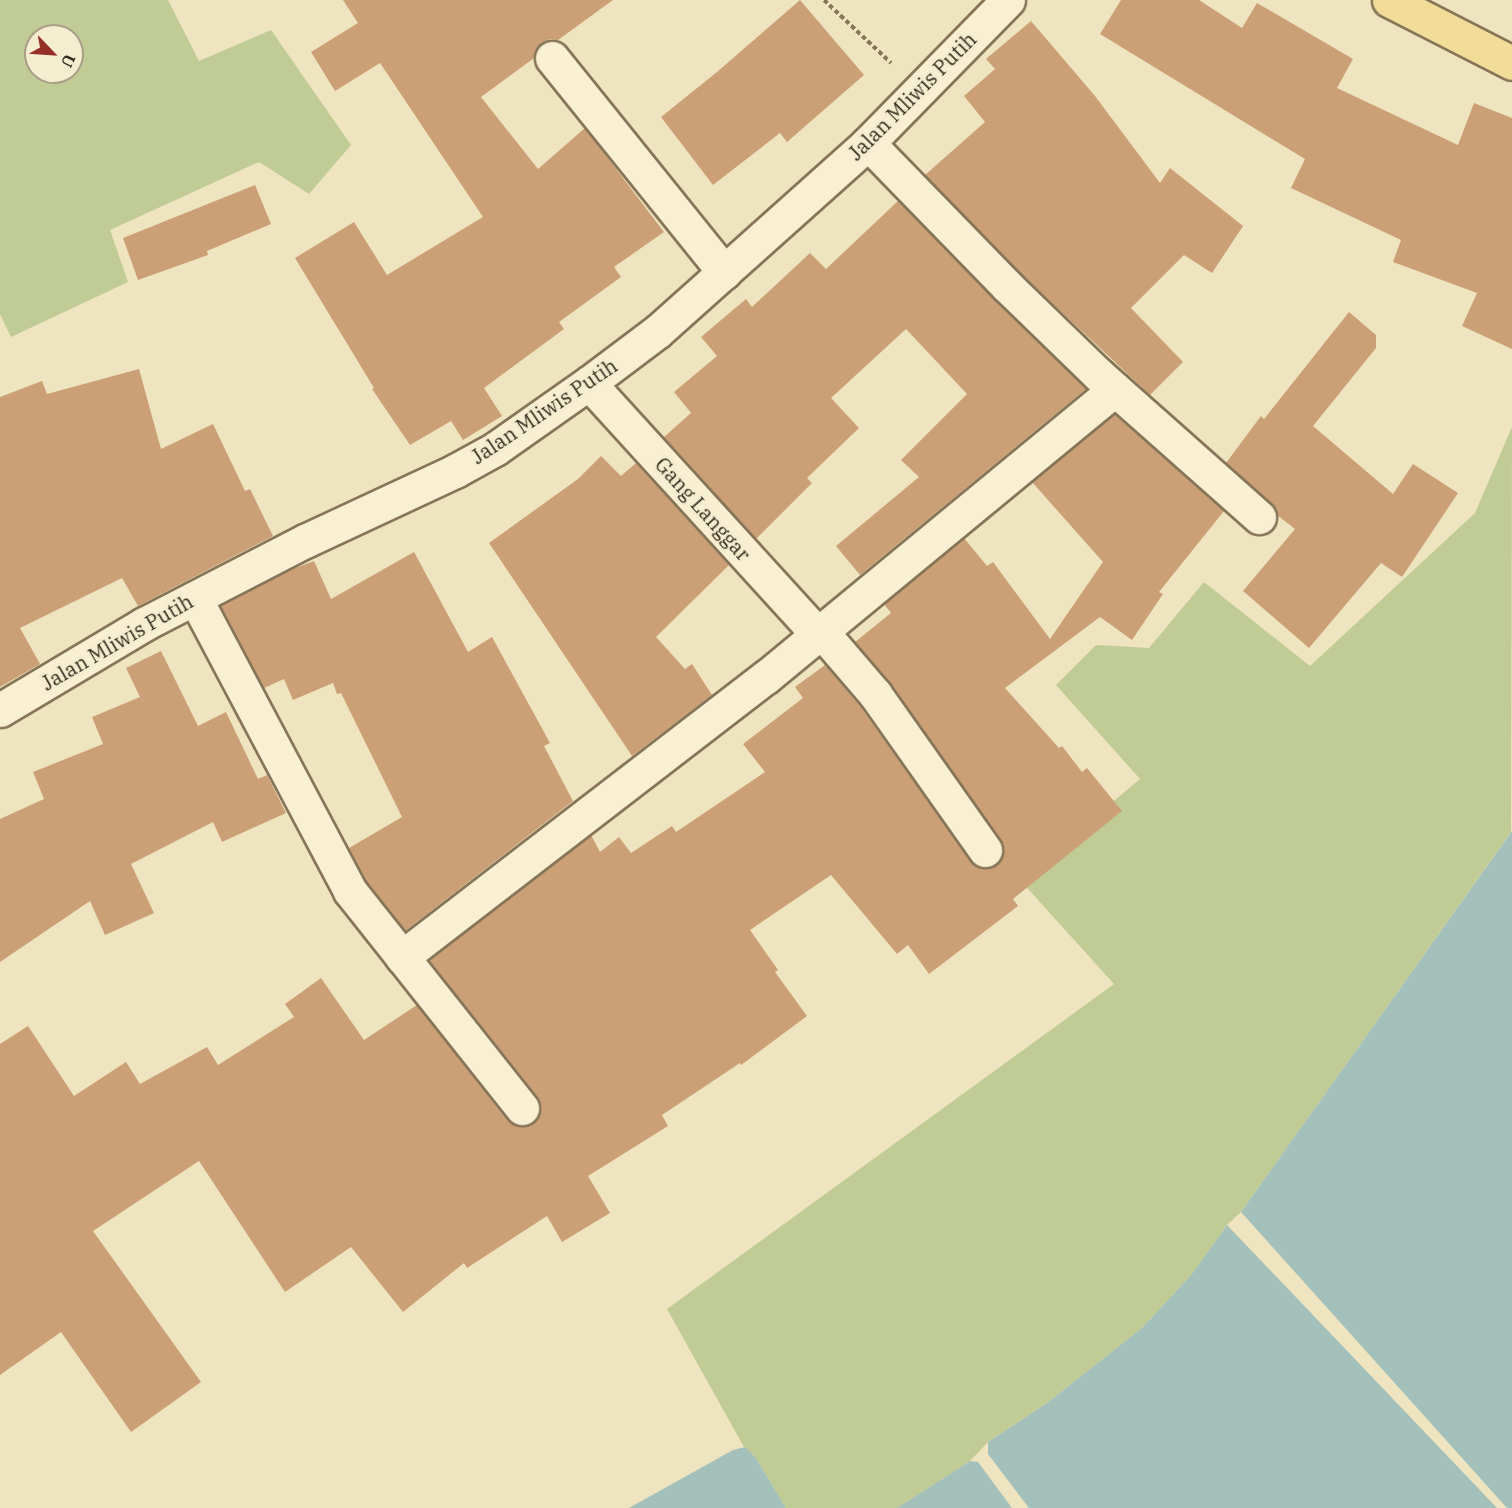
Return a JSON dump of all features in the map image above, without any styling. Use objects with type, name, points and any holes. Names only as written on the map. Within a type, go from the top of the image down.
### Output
[{"type":"main road","points":[[1389,0],[1512,63]]},
{"type":"street","name":"Jalan Mliwis Putih","points":[[0,710],[144,624],[305,541],[454,471],[495,449],[589,383],[658,331],[868,142],[1008,0]]},
{"type":"street","points":[[552,58],[723,272]]},
{"type":"street","points":[[868,142],[1007,286],[1115,389],[1259,517]]},
{"type":"street","name":"Gang Langgar","points":[[589,383],[875,694],[985,850]]},
{"type":"street","points":[[402,957],[766,676],[1115,389]]},
{"type":"street","points":[[195,598],[350,891],[522,1108]]},
{"type":"path","points":[[824,0],[920,90]]},
{"type":"green space","points":[[0,0],[168,0],[199,61],[271,30],[351,145],[309,194],[259,162],[110,230],[128,282],[11,337],[0,314]]},
{"type":"green space","points":[[1512,427],[1511,832],[1241,1212],[1227,1225],[1192,1274],[1142,1328],[1047,1403],[988,1442],[970,1461],[897,1508],[786,1508],[756,1458],[744,1447],[667,1309],[1114,984],[1020,880],[1140,779],[1056,685],[1096,645],[1149,648],[1204,582],[1310,666],[1475,513]]},
{"type":"water","points":[[1512,831],[1512,1508],[1507,1508],[1241,1212]]},
{"type":"water","points":[[1227,1225],[1497,1508],[1029,1508],[988,1454],[988,1442],[1047,1403],[1142,1328],[1192,1274]]},
{"type":"water","points":[[745,1447],[756,1458],[786,1508],[629,1508],[733,1450]]},
{"type":"water","points":[[970,1461],[978,1462],[1012,1508],[897,1508]]},
{"type":"building","points":[[343,0],[613,0],[558,40],[550,39],[541,43],[535,51],[534,58],[481,97],[538,169],[585,128],[664,232],[614,267],[621,277],[559,322],[564,329],[484,388],[502,416],[463,440],[451,421],[410,445],[372,389],[374,388],[295,258],[354,222],[387,275],[483,217],[380,63],[335,91],[311,52],[358,23]]},
{"type":"building","points":[[800,0],[864,75],[787,142],[780,133],[713,185],[661,117]]},
{"type":"building","points":[[1121,0],[1199,0],[1242,28],[1257,3],[1353,59],[1337,88],[1458,145],[1474,103],[1512,118],[1512,349],[1462,326],[1477,293],[1393,262],[1401,240],[1291,188],[1305,159],[1100,34]]},
{"type":"building","points":[[1031,21],[1095,96],[1160,183],[1170,168],[1243,226],[1212,273],[1184,255],[1131,308],[1183,362],[1150,395],[1020,273],[925,175],[985,122],[964,96],[995,69],[986,59]]},
{"type":"building","points":[[255,185],[271,224],[207,251],[208,255],[138,280],[123,238]]},
{"type":"building","points":[[898,201],[1086,389],[860,575],[836,546],[919,477],[901,460],[967,394],[906,329],[831,398],[859,428],[807,478],[812,483],[756,539],[664,437],[691,413],[674,392],[717,356],[701,337],[746,299],[752,307],[810,253],[826,269]]},
{"type":"building","points":[[1349,312],[1376,335],[1376,348],[1313,426],[1393,494],[1413,464],[1458,493],[1402,577],[1381,563],[1309,648],[1243,591],[1295,529],[1277,515],[1271,503],[1226,463],[1261,416],[1264,419]]},
{"type":"building","points":[[139,369],[161,449],[213,424],[245,491],[250,489],[273,536],[138,606],[122,578],[20,628],[40,664],[0,687],[0,397],[42,381],[47,394]]},
{"type":"building","points":[[1114,414],[1224,511],[1159,592],[1163,594],[1132,640],[1100,617],[1005,688],[1059,748],[1062,746],[1082,772],[1087,768],[1122,811],[1013,899],[1018,906],[929,974],[908,945],[897,954],[831,875],[750,930],[778,970],[775,972],[807,1016],[741,1065],[740,1063],[662,1115],[668,1126],[588,1176],[610,1213],[562,1242],[547,1216],[467,1268],[464,1263],[403,1312],[351,1247],[285,1292],[199,1161],[93,1231],[201,1382],[131,1432],[61,1332],[0,1375],[0,1044],[28,1026],[74,1096],[126,1062],[140,1084],[207,1047],[218,1065],[294,1017],[285,1004],[321,978],[364,1040],[417,1005],[507,1120],[516,1126],[533,1123],[540,1114],[537,1096],[429,960],[591,835],[600,852],[619,837],[631,853],[672,826],[676,832],[765,772],[743,744],[803,698],[795,687],[825,665],[860,706],[970,861],[977,867],[986,869],[996,865],[1004,849],[1000,839],[890,683],[855,642],[891,613],[884,604],[964,538],[987,566],[993,562],[1050,639],[1103,562],[1032,482]]},
{"type":"building","points":[[601,456],[621,476],[636,463],[729,565],[656,637],[685,669],[692,664],[712,695],[632,756],[489,543],[578,479]]},
{"type":"building","points":[[414,552],[468,652],[492,637],[550,743],[544,746],[573,801],[405,931],[366,881],[349,848],[402,817],[341,693],[337,694],[333,683],[293,700],[284,679],[264,688],[220,606],[290,570],[314,561],[331,599]]},
{"type":"building","points":[[161,651],[198,726],[226,712],[258,779],[267,775],[286,813],[222,842],[213,822],[131,864],[154,913],[105,935],[90,901],[0,962],[0,819],[44,799],[33,772],[103,744],[92,717],[140,697],[126,668]]}]
